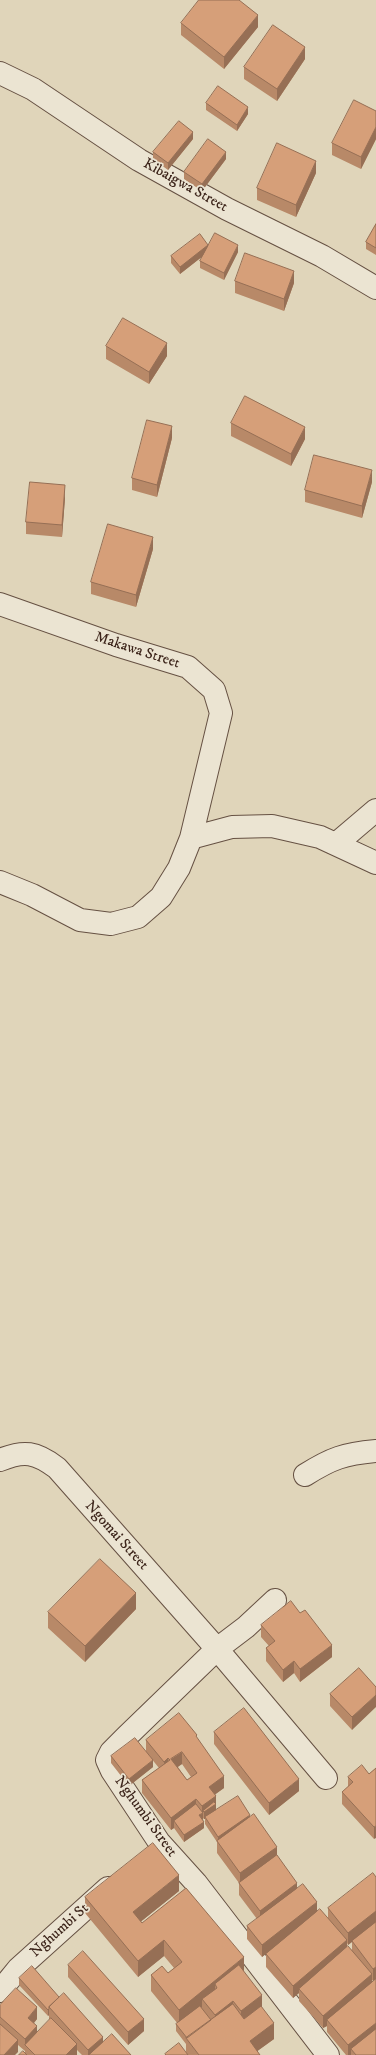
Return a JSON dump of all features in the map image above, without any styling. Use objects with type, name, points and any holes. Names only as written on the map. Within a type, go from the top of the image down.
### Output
[{"type":"street","name":"Kibaigwa Street","points":[[0,73],[33,89],[139,160],[227,209],[322,256],[376,288]]},
{"type":"street","name":"Makawa Street","points":[[0,604],[116,645],[188,667],[214,690],[221,713],[191,838],[179,868],[161,896],[138,917],[111,924],[80,920],[32,895],[0,882]]},
{"type":"street","points":[[336,844],[376,810]]},
{"type":"street","points":[[191,838],[232,827],[272,826],[320,837],[376,863]]},
{"type":"street","points":[[305,1475],[327,1460],[351,1454],[376,1451]]},
{"type":"street","name":"Ngomai Street","points":[[0,1460],[14,1454],[25,1453],[47,1461],[57,1468],[217,1649],[326,1778]]},
{"type":"street","name":"Nghumbi Street","points":[[275,1600],[246,1627],[217,1649],[111,1752],[107,1760],[112,1771],[159,1842],[196,1883],[328,2055]]},
{"type":"street","points":[[142,1857],[159,1842]]},
{"type":"street","name":"Nghumbi St","points":[[0,1991],[18,1969],[125,1872]]},
{"type":"building","points":[[199,0],[239,0],[258,15],[224,57],[181,23]]},
{"type":"building","points":[[273,25],[305,47],[277,89],[244,67]]},
{"type":"building","points":[[218,86],[248,107],[237,125],[206,103]]},
{"type":"building","points":[[354,100],[376,111],[376,127],[361,157],[332,143]]},
{"type":"building","points":[[179,121],[193,132],[168,163],[153,152]]},
{"type":"building","points":[[208,139],[226,152],[202,184],[184,172]]},
{"type":"building","points":[[277,143],[316,161],[296,205],[257,188]]},
{"type":"building","points":[[376,224],[376,248],[366,242]]},
{"type":"building","points":[[215,233],[238,245],[224,273],[200,261]]},
{"type":"building","points":[[200,234],[208,245],[180,267],[171,256]]},
{"type":"building","points":[[245,253],[294,271],[284,299],[235,281]]},
{"type":"building","points":[[123,318],[167,343],[149,372],[106,346]]},
{"type":"building","points":[[245,396],[305,427],[291,454],[231,423]]},
{"type":"building","points":[[147,420],[172,426],[157,485],[132,478]]},
{"type":"building","points":[[314,455],[372,470],[362,506],[305,490]]},
{"type":"building","points":[[30,482],[65,485],[62,525],[26,522]]},
{"type":"building","points":[[108,524],[153,537],[136,595],[91,582]]},
{"type":"building","points":[[100,1559],[136,1593],[85,1646],[48,1612]]},
{"type":"building","points":[[291,1601],[300,1613],[305,1610],[332,1645],[300,1669],[294,1661],[283,1670],[266,1648],[275,1641],[261,1625]]},
{"type":"building","points":[[359,1668],[376,1687],[376,1695],[352,1717],[330,1694]]},
{"type":"building","points":[[244,1708],[299,1779],[269,1803],[214,1732]]},
{"type":"building","points":[[179,1713],[197,1735],[196,1736],[224,1776],[209,1787],[216,1796],[202,1806],[196,1799],[171,1818],[142,1780],[170,1760],[168,1758],[164,1762],[146,1740]],"holes":[[[182,1752],[197,1773],[187,1780],[171,1759]]]},
{"type":"building","points":[[135,1738],[153,1760],[129,1779],[111,1756]]},
{"type":"building","points":[[362,1765],[369,1774],[376,1768],[376,1826],[374,1827],[342,1792],[353,1782],[348,1777]]},
{"type":"building","points":[[238,1796],[250,1815],[218,1837],[205,1817]]},
{"type":"building","points":[[214,1802],[216,1804],[204,1812],[203,1811]]},
{"type":"building","points":[[196,1804],[203,1813],[199,1815],[204,1822],[184,1835],[174,1821]]},
{"type":"building","points":[[254,1814],[277,1847],[240,1873],[217,1841]]},
{"type":"building","points":[[153,1843],[179,1875],[133,1912],[142,1923],[186,1888],[244,1957],[179,2010],[151,1975],[162,1966],[168,1973],[182,1962],[164,1940],[138,1961],[85,1897]]},
{"type":"building","points":[[277,1855],[297,1883],[260,1911],[239,1883]]},
{"type":"building","points":[[373,1873],[376,1877],[376,1911],[348,1933],[328,1908]]},
{"type":"building","points":[[303,1884],[317,1902],[262,1945],[247,1926]]},
{"type":"building","points":[[320,1909],[347,1940],[293,1986],[266,1954]]},
{"type":"building","points":[[376,1922],[376,1967],[373,1969],[352,1941]]},
{"type":"building","points":[[348,1946],[372,1974],[323,2016],[299,1989]]},
{"type":"building","points":[[83,1951],[144,2019],[128,2032],[68,1965]]},
{"type":"building","points":[[239,1965],[262,1995],[241,2011],[233,2001],[215,2015],[202,1999],[217,1988],[215,1984]]},
{"type":"building","points":[[32,1966],[59,1997],[48,2010],[19,1978]]},
{"type":"building","points":[[376,1979],[376,2023],[348,2045],[327,2020]]},
{"type":"building","points":[[16,1988],[37,2007],[28,2018],[37,2026],[25,2039],[0,2017],[0,2005]]},
{"type":"building","points":[[64,1993],[103,2037],[88,2050],[49,2007]]},
{"type":"building","points":[[233,2004],[244,2019],[261,2006],[274,2023],[250,2041],[260,2055],[199,2055],[186,2038]]},
{"type":"building","points":[[200,2006],[211,2020],[187,2038],[176,2024]]},
{"type":"building","points":[[51,2018],[77,2044],[66,2055],[35,2055],[25,2045]]},
{"type":"building","points":[[0,2024],[18,2040],[4,2055],[0,2055]]},
{"type":"building","points":[[376,2029],[376,2055],[356,2055],[351,2049]]},
{"type":"building","points":[[112,2034],[131,2055],[89,2055]]},
{"type":"building","points":[[179,2043],[188,2055],[165,2054]]},
{"type":"building","points":[[23,2051],[27,2055],[19,2055]]}]
